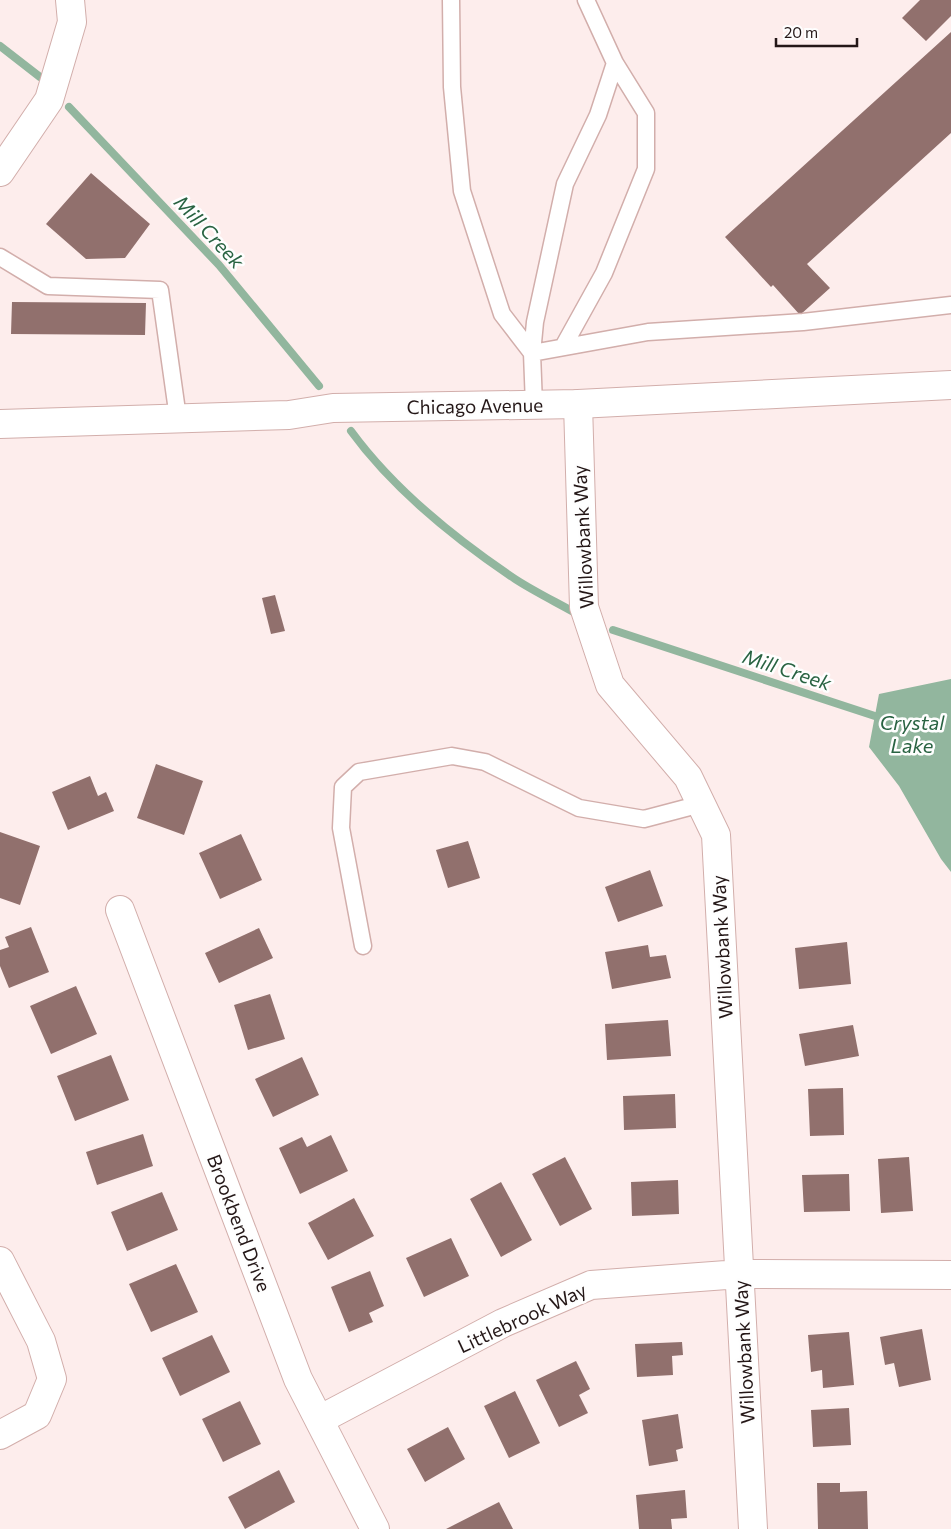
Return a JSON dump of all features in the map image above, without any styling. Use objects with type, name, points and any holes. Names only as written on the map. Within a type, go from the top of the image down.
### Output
[{"type":"street","points":[[0,172],[49,100],[72,22],[70,0]]},
{"type":"street","name":"Chicago Avenue","points":[[0,424],[289,415],[333,408],[578,404],[951,385]]},
{"type":"street","name":"Willowbank Way","points":[[578,404],[584,607],[610,686],[688,777],[716,835],[753,1529]]},
{"type":"street","name":"Brookbend Drive","points":[[120,910],[298,1379],[375,1529]]},
{"type":"street","points":[[0,1261],[41,1341],[52,1379],[37,1415],[0,1435]]},
{"type":"street","name":"Littlebrook Way","points":[[319,1420],[503,1323],[591,1285],[740,1274],[951,1275]]},
{"type":"lane","points":[[451,0],[452,87],[462,191],[502,314],[532,353]]},
{"type":"lane","points":[[563,347],[604,273],[646,168],[646,112],[615,63],[586,0]]},
{"type":"lane","points":[[534,405],[532,353],[535,322],[565,184],[598,115],[615,63]]},
{"type":"lane","points":[[0,257],[48,286],[160,290],[178,418]]},
{"type":"lane","points":[[532,353],[648,332],[803,322],[951,305]]},
{"type":"lane","points":[[363,946],[341,828],[343,787],[359,772],[452,756],[485,762],[580,808],[644,819],[701,804]]},
{"type":"water","name":"Crystal Lake","points":[[951,679],[951,872],[941,859],[899,786],[869,747],[879,694]]},
{"type":"building","points":[[920,0],[951,0],[951,16],[926,41],[902,18]]},
{"type":"building","points":[[951,32],[951,133],[807,264],[830,288],[800,315],[725,237]]},
{"type":"building","points":[[91,173],[150,224],[125,258],[86,259],[46,224]]},
{"type":"building","points":[[12,302],[146,303],[145,335],[11,334]]},
{"type":"building","points":[[275,595],[285,631],[271,634],[262,598]]},
{"type":"building","points":[[156,764],[203,781],[184,835],[137,818]]},
{"type":"building","points":[[90,776],[98,796],[106,792],[114,811],[68,830],[52,792]]},
{"type":"building","points":[[0,832],[40,846],[20,905],[0,898]]},
{"type":"building","points":[[241,834],[262,880],[220,899],[199,853]]},
{"type":"building","points":[[468,841],[480,878],[448,888],[436,850]]},
{"type":"building","points":[[650,870],[663,906],[618,922],[605,887]]},
{"type":"building","points":[[31,927],[49,972],[9,988],[0,966],[0,950],[9,947],[5,937]]},
{"type":"building","points":[[259,928],[273,958],[219,983],[205,953]]},
{"type":"building","points":[[847,942],[851,984],[799,989],[795,948]]},
{"type":"building","points":[[648,945],[650,957],[666,955],[671,978],[612,989],[605,952]]},
{"type":"building","points":[[76,986],[97,1034],[51,1054],[30,1006]]},
{"type":"building","points":[[270,994],[285,1039],[248,1050],[234,1005]]},
{"type":"building","points":[[668,1020],[671,1056],[607,1060],[605,1024]]},
{"type":"building","points":[[853,1025],[859,1056],[805,1066],[799,1034]]},
{"type":"building","points":[[111,1055],[129,1100],[75,1121],[57,1076]]},
{"type":"building","points":[[302,1057],[319,1095],[273,1117],[255,1079]]},
{"type":"building","points":[[843,1088],[844,1135],[810,1136],[808,1089]]},
{"type":"building","points":[[675,1094],[676,1128],[624,1130],[623,1096]]},
{"type":"building","points":[[143,1134],[153,1166],[97,1185],[86,1152]]},
{"type":"building","points":[[331,1135],[348,1171],[300,1194],[279,1148],[302,1137],[307,1147]]},
{"type":"building","points":[[565,1157],[592,1209],[560,1226],[532,1174]]},
{"type":"building","points":[[909,1157],[913,1211],[881,1213],[878,1159]]},
{"type":"building","points":[[849,1174],[850,1211],[804,1212],[802,1175]]},
{"type":"building","points":[[678,1180],[679,1214],[632,1216],[631,1182]]},
{"type":"building","points":[[501,1182],[532,1240],[501,1257],[470,1199]]},
{"type":"building","points":[[162,1192],[178,1230],[127,1251],[111,1212]]},
{"type":"building","points":[[354,1198],[374,1236],[328,1260],[308,1223]]},
{"type":"building","points":[[451,1238],[469,1276],[424,1297],[406,1258]]},
{"type":"building","points":[[176,1264],[198,1312],[151,1332],[129,1284]]},
{"type":"building","points":[[370,1271],[384,1306],[369,1313],[373,1322],[349,1332],[331,1287]]},
{"type":"building","points":[[922,1329],[931,1380],[899,1387],[894,1363],[885,1365],[880,1337]]},
{"type":"building","points":[[849,1332],[854,1385],[823,1388],[822,1370],[811,1372],[808,1335]]},
{"type":"building","points":[[212,1335],[230,1372],[180,1396],[162,1358]]},
{"type":"building","points":[[682,1342],[683,1355],[672,1356],[673,1375],[637,1377],[635,1344]]},
{"type":"building","points":[[576,1361],[590,1389],[579,1395],[588,1413],[559,1427],[536,1380]]},
{"type":"building","points":[[515,1391],[540,1443],[509,1458],[484,1406]]},
{"type":"building","points":[[240,1401],[261,1444],[223,1462],[202,1419]]},
{"type":"building","points":[[849,1408],[851,1445],[813,1447],[811,1410]]},
{"type":"building","points":[[678,1414],[683,1448],[676,1450],[678,1461],[649,1466],[642,1420]]},
{"type":"building","points":[[448,1427],[465,1459],[425,1482],[407,1449]]},
{"type":"building","points":[[279,1470],[295,1502],[245,1529],[228,1497]]},
{"type":"building","points":[[817,1483],[840,1483],[840,1492],[867,1491],[868,1529],[818,1529]]},
{"type":"building","points":[[685,1490],[687,1518],[671,1519],[672,1529],[639,1529],[636,1495]]},
{"type":"building","points":[[499,1502],[513,1529],[446,1529]]},
{"type":"waterway","name":"Mill Creek","points":[[0,46],[40,77]]},
{"type":"waterway","name":"Mill Creek","points":[[69,107],[219,265],[319,386]]},
{"type":"waterway","name":"Mill Creek","points":[[351,431],[386,473],[426,512],[448,530],[515,579],[579,615]]},
{"type":"waterway","name":"Mill Creek","points":[[613,630],[884,719]]}]
